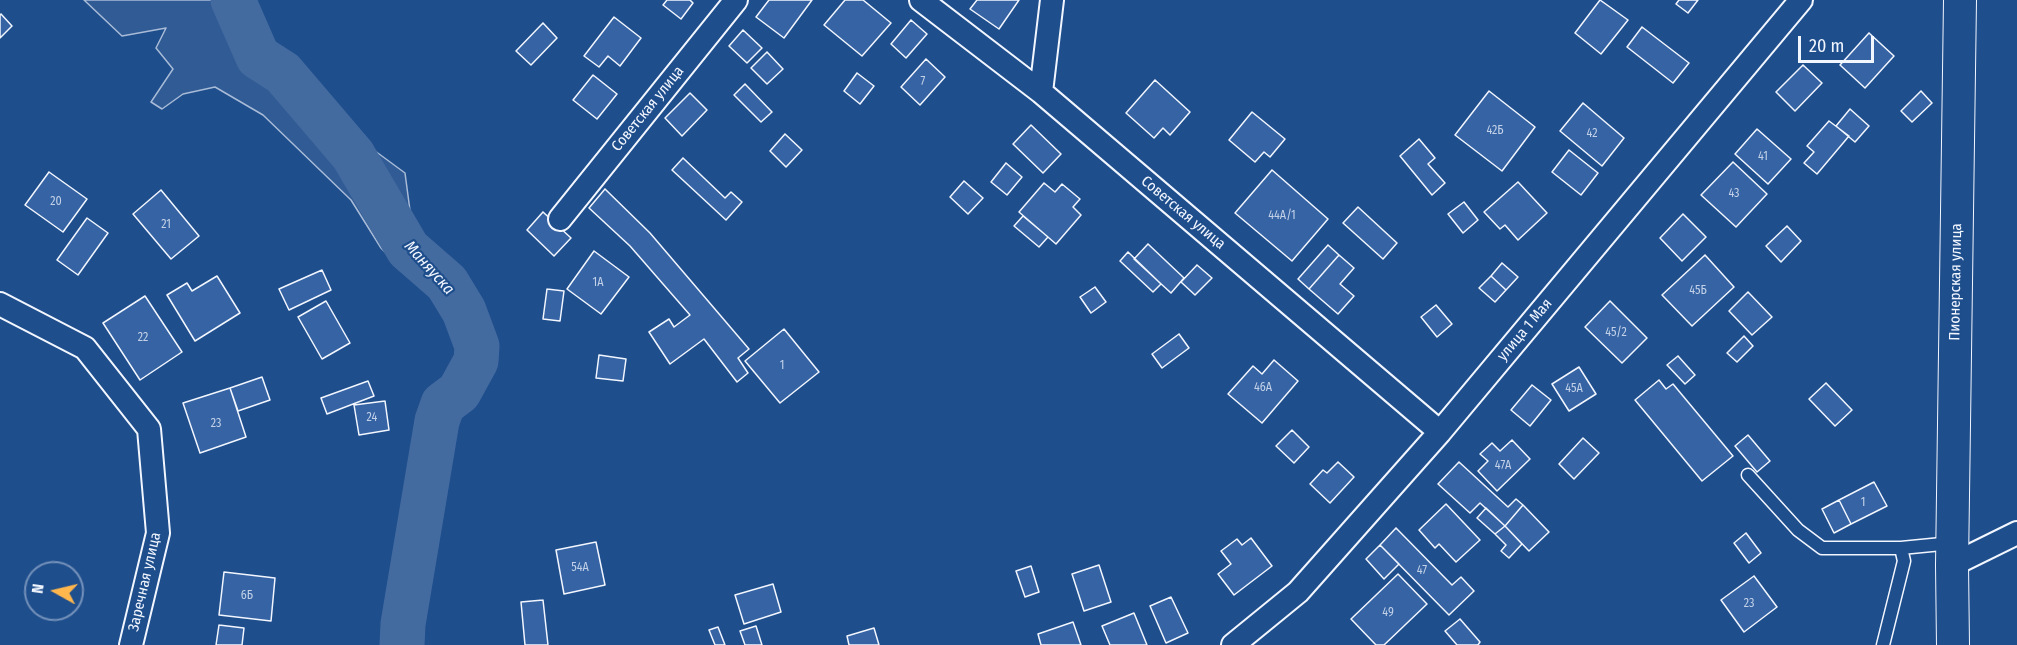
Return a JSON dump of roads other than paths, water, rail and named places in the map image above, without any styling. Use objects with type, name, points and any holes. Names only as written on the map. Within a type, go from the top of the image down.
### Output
[{"type":"main road","name":"Пионерская улица","points":[[1953,645],[1952,554],[1960,0]]},
{"type":"street","name":"Советская улица","points":[[560,219],[736,0]]},
{"type":"street","name":"Советская улица","points":[[921,0],[1041,92],[1440,432]]},
{"type":"street","points":[[1041,92],[1052,0]]},
{"type":"street","name":"улица 1 Мая","points":[[1233,645],[1298,592],[1440,432],[1801,0]]},
{"type":"street","name":"Заречная улица","points":[[0,304],[85,348],[149,429],[158,533],[130,645]]},
{"type":"street","points":[[1952,554],[2017,533]]},
{"type":"lane","points":[[1748,475],[1798,530],[1822,548],[1901,548],[1952,554]]},
{"type":"lane","points":[[1883,645],[1904,561],[1901,548]]},
{"type":"waterway","name":"Маняуска","points":[[233,0],[258,57],[283,73],[353,155],[408,249],[447,283],[464,311],[477,346],[476,361],[459,392],[443,404],[437,421],[403,624],[402,645]]}]
